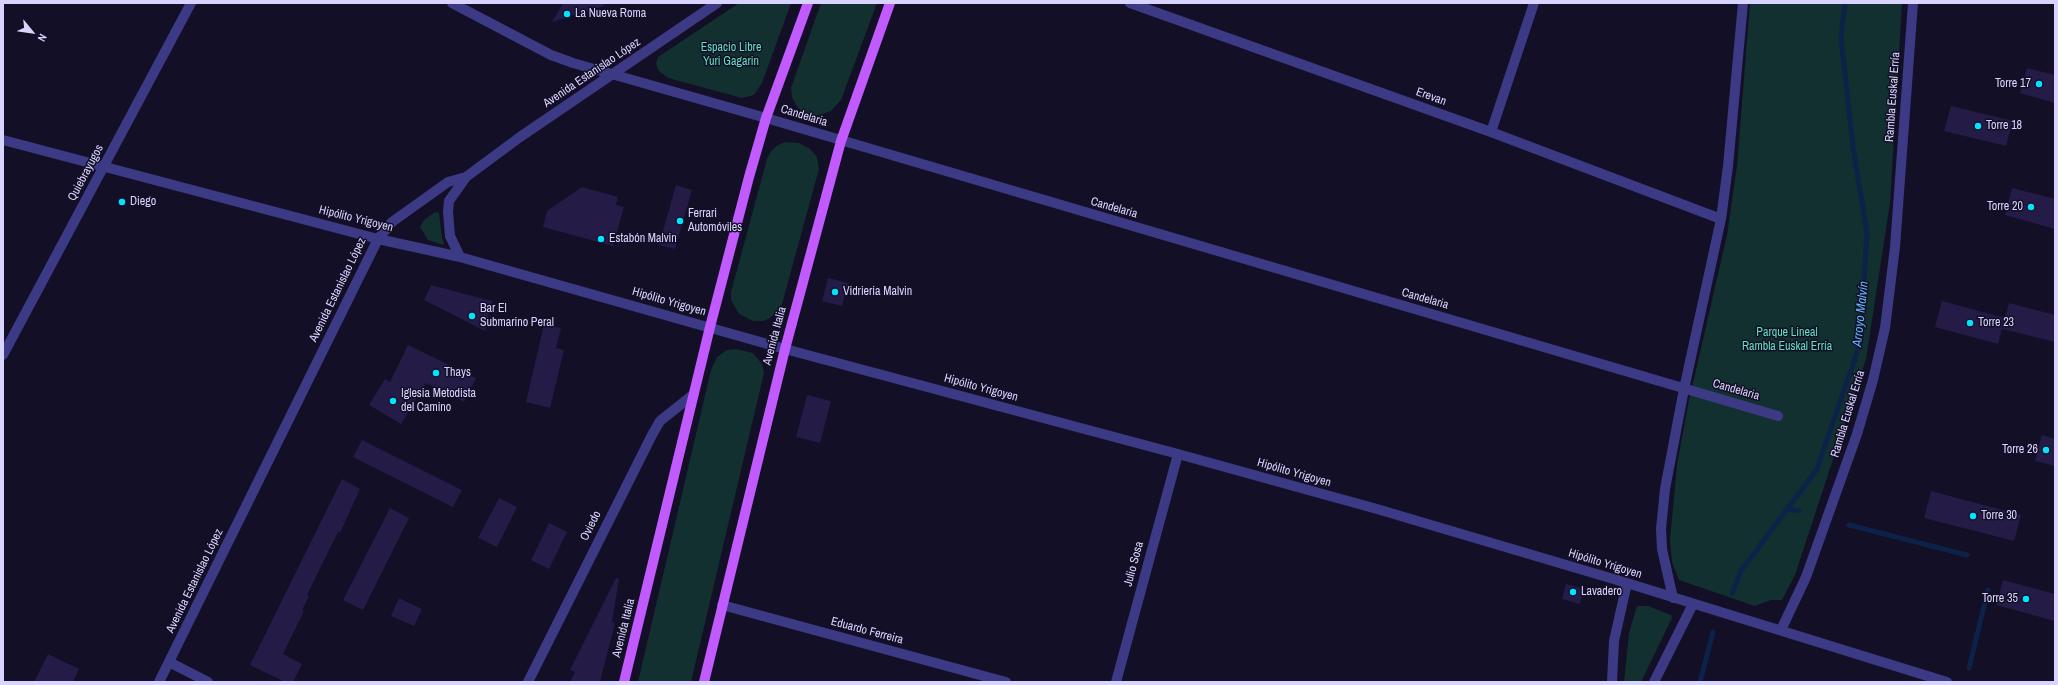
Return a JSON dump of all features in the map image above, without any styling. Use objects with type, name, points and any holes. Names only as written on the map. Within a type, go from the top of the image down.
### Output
[{"type":"main road","name":"Avenida Italia","points":[[624,682],[710,327],[766,118],[808,3]]},
{"type":"main road","name":"Avenida Italia","points":[[704,682],[785,349],[841,141],[890,3]]},
{"type":"street","name":"Quiebrayugos","points":[[3,355],[105,167],[191,3]]},
{"type":"street","name":"Candelaria","points":[[452,3],[551,55],[573,63],[766,118],[1778,416]]},
{"type":"street","name":"Avenida Estanislao López","points":[[159,682],[378,239],[398,217],[448,182],[466,177],[520,137],[717,3]]},
{"type":"street","name":"Erevan","points":[[1130,3],[1491,132],[1721,219]]},
{"type":"street","points":[[1491,132],[1534,3]]},
{"type":"street","points":[[1673,598],[1662,549],[1661,529],[1665,489],[1684,389],[1721,219],[1728,166],[1743,3]]},
{"type":"street","name":"Rambla Euskal Erría","points":[[1780,630],[1806,577],[1857,434],[1873,380],[1885,328],[1895,254],[1913,3]]},
{"type":"street","name":"Hipólito Yrigoyen","points":[[3,140],[378,239],[460,258],[785,349],[1377,509],[1780,630],[1947,682]]},
{"type":"street","points":[[460,258],[450,236],[448,212],[449,201],[466,177]]},
{"type":"street","name":"Oviedo","points":[[528,682],[652,434],[660,421],[694,394]]},
{"type":"street","name":"Julio Sosa","points":[[1116,682],[1178,454]]},
{"type":"street","points":[[1612,682],[1614,641],[1626,584]]},
{"type":"street","points":[[1654,682],[1693,604]]},
{"type":"street","name":"Eduardo Ferreira","points":[[722,605],[1006,682]]},
{"type":"street","points":[[169,662],[208,682]]},
{"type":"green space","name":"Espacio Libre Yuri Gagarin","points":[[739,3],[791,3],[762,83],[754,95],[742,98],[668,78],[658,70],[656,63],[658,57]]},
{"type":"green space","points":[[821,3],[877,3],[841,100],[831,111],[817,116],[801,111],[792,97],[791,88]]},
{"type":"green space","name":"Parque Lineal Rambla Euskal Erría","points":[[1750,3],[1902,3],[1890,203],[1866,359],[1795,575],[1782,600],[1771,600],[1755,606],[1679,580],[1672,562],[1670,540],[1677,465],[1688,405],[1727,235],[1737,166]]},
{"type":"green space","points":[[785,142],[799,143],[810,149],[817,157],[819,169],[782,304],[777,312],[770,318],[763,321],[753,321],[739,314],[731,300],[731,292],[767,159],[771,151],[778,145]]},
{"type":"green space","points":[[435,212],[439,213],[444,243],[443,245],[428,240],[420,227],[424,220]]},
{"type":"green space","points":[[736,349],[753,353],[762,364],[764,373],[691,682],[638,682],[711,370],[717,357],[727,350]]},
{"type":"green space","points":[[1637,606],[1648,606],[1671,615],[1672,618],[1641,682],[1624,682],[1629,633]]},
{"type":"building","name":"La Nueva Roma","points":[[563,3],[603,3],[604,6],[552,22]]},
{"type":"building","name":"Torre 17","points":[[2027,68],[2055,75],[2055,103],[2020,93]]},
{"type":"building","name":"Torre 18","points":[[1951,106],[2013,121],[2006,146],[1944,131]]},
{"type":"building","points":[[676,185],[692,190],[675,249],[659,245]]},
{"type":"building","points":[[582,187],[618,197],[616,205],[624,207],[613,246],[543,227],[547,211]]},
{"type":"building","name":"Torre 20","points":[[2012,188],[2055,199],[2055,229],[2005,215]]},
{"type":"building","name":"Vidrieria Malvin","points":[[828,278],[848,283],[842,306],[822,301]]},
{"type":"building","name":"Bar El Submarino Peral","points":[[431,285],[492,301],[485,331],[424,300]]},
{"type":"building","points":[[1942,301],[2005,318],[2003,326],[2009,303],[2055,315],[2055,342],[2002,329],[1998,344],[1935,327]]},
{"type":"building","points":[[544,324],[561,328],[556,348],[564,350],[550,408],[526,402]]},
{"type":"building","points":[[408,345],[476,378],[464,402],[426,383],[401,424],[369,405],[385,379],[390,382]]},
{"type":"building","points":[[807,395],[831,401],[820,443],[796,437]]},
{"type":"building","name":"Torre 26","points":[[2042,435],[2055,439],[2055,466],[2035,461]]},
{"type":"building","points":[[362,440],[462,490],[453,507],[353,457]]},
{"type":"building","points":[[342,479],[360,489],[340,533],[338,532],[307,595],[309,596],[302,610],[304,611],[283,654],[302,664],[293,682],[285,682],[250,665]]},
{"type":"building","name":"Torre 30","points":[[1931,491],[2021,515],[2014,541],[1924,518]]},
{"type":"building","points":[[499,498],[517,507],[497,547],[478,538]]},
{"type":"building","points":[[390,508],[409,518],[363,610],[343,600]]},
{"type":"building","points":[[549,523],[567,532],[549,569],[531,560]]},
{"type":"building","points":[[616,578],[619,579],[612,622],[615,623],[600,682],[570,682],[575,672],[570,670]]},
{"type":"building","name":"Torre 35","points":[[2003,580],[2055,594],[2055,621],[1996,605]]},
{"type":"building","points":[[1566,584],[1580,588],[1583,593],[1580,604],[1562,599]]},
{"type":"building","points":[[399,598],[422,609],[414,626],[391,616]]},
{"type":"building","points":[[48,654],[79,669],[73,682],[34,682]]},
{"type":"waterway","name":"Arroyo Malvín","points":[[1732,593],[1741,571],[1817,469],[1860,344],[1867,233],[1853,147],[1841,37],[1845,3]]},
{"type":"waterway","points":[[1787,509],[1799,511]]},
{"type":"waterway","points":[[1849,525],[1967,555]]},
{"type":"waterway","points":[[1969,668],[1988,590]]},
{"type":"waterway","name":"Arroyo Malvín","points":[[1700,682],[1713,632]]},
{"type":"place","name":"La Nueva Roma","points":[[567,14]]},
{"type":"place","name":"Torre 17","points":[[2039,84]]},
{"type":"place","name":"Torre 18","points":[[1978,126]]},
{"type":"place","name":"Diego","points":[[122,202]]},
{"type":"place","name":"Torre 20","points":[[2031,207]]},
{"type":"place","name":"Ferrari Automóviles","points":[[680,221]]},
{"type":"place","name":"Estabón Malvin","points":[[601,239]]},
{"type":"place","name":"Vidrieria Malvin","points":[[835,292]]},
{"type":"place","name":"Bar El Submarino Peral","points":[[472,316]]},
{"type":"place","name":"Torre 23","points":[[1970,323]]},
{"type":"place","name":"Thays","points":[[436,373]]},
{"type":"place","name":"Iglesia Metodista del Camino","points":[[393,401]]},
{"type":"place","name":"Torre 26","points":[[2046,450]]},
{"type":"place","name":"Torre 30","points":[[1973,516]]},
{"type":"place","name":"Lavadero","points":[[1573,592]]},
{"type":"place","name":"Torre 35","points":[[2026,599]]}]
